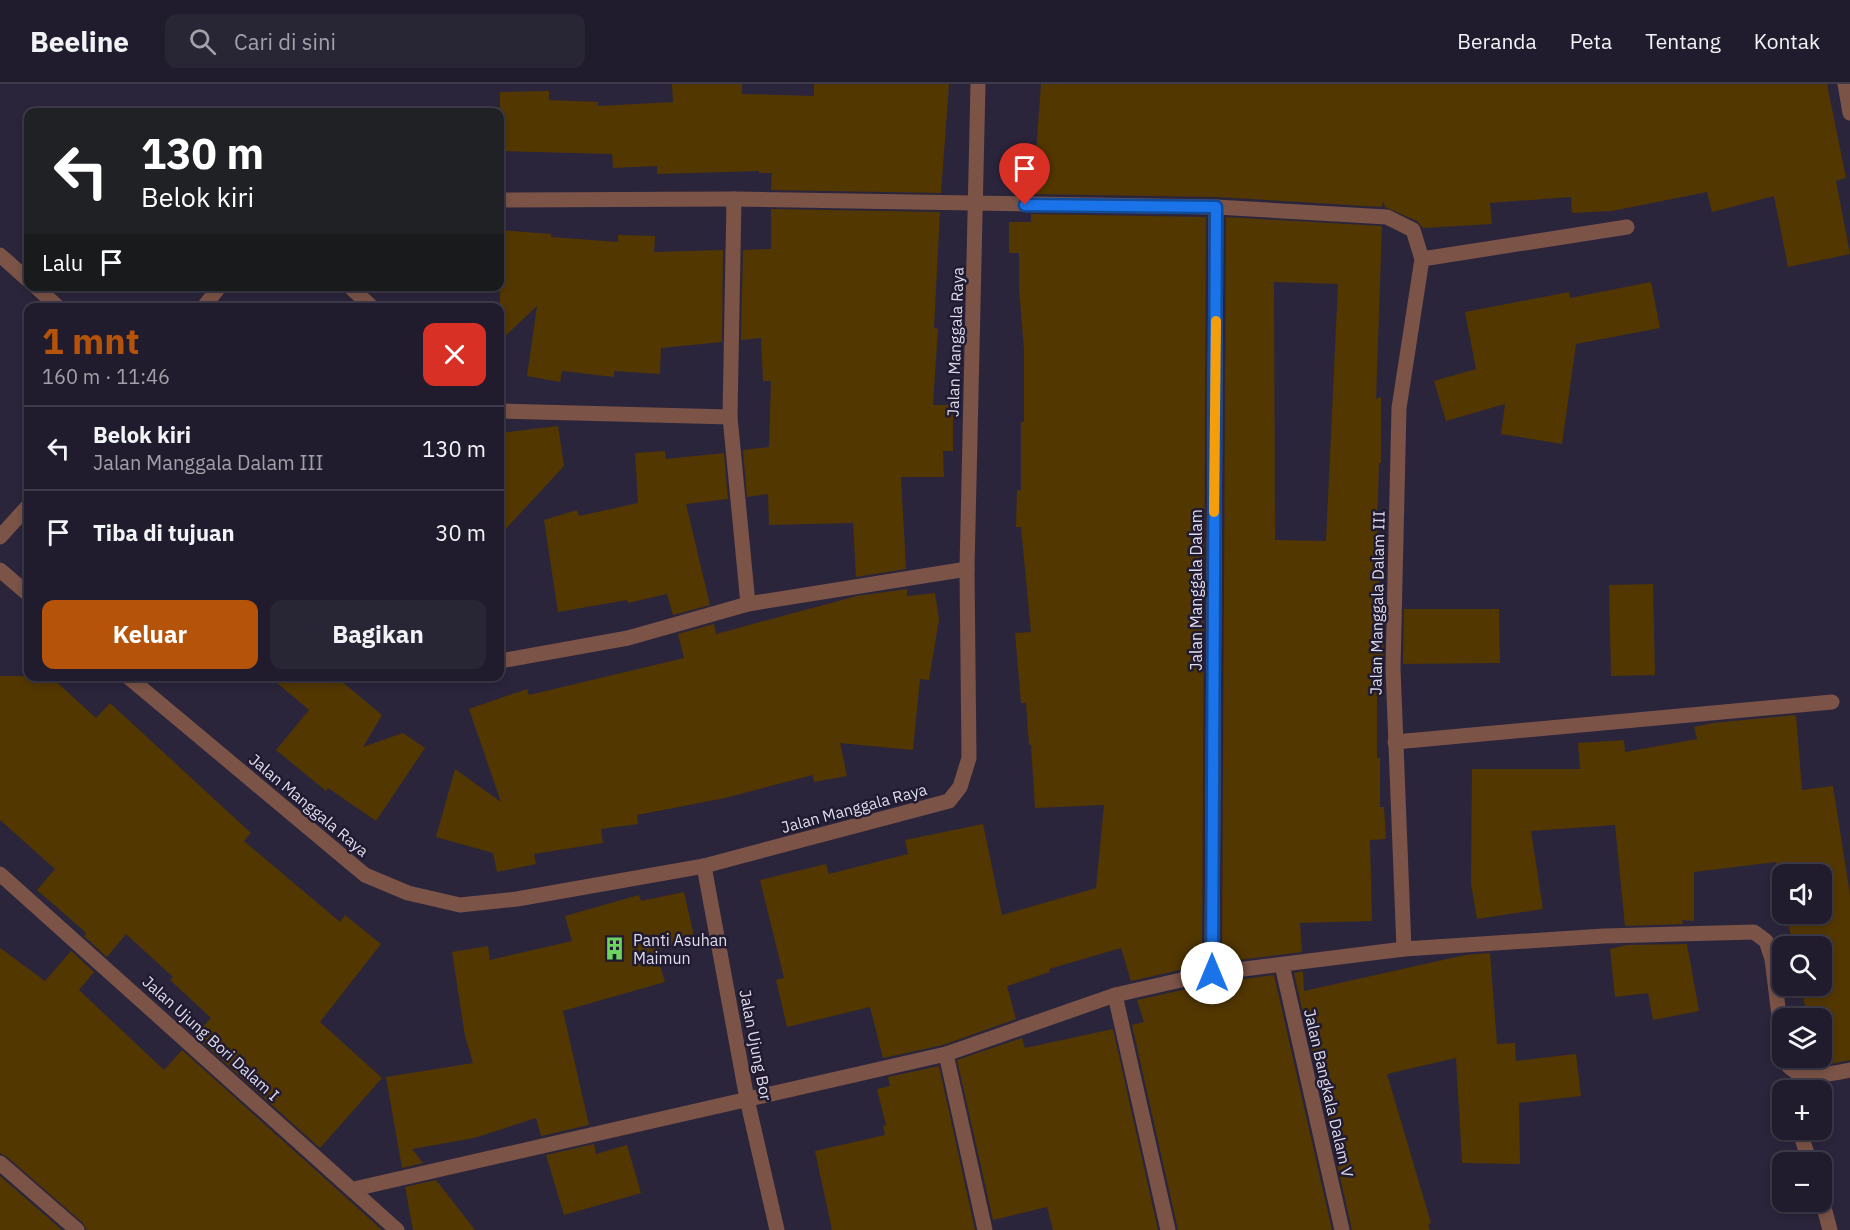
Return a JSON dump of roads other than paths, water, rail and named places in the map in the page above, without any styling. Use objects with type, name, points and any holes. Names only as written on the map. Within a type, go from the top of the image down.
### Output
[{"type":"street","name":"Jalan Manggala Raya","points":[[133,681],[365,875],[408,893],[460,905],[517,899],[704,866],[949,801],[960,787],[969,758],[967,568],[978,84]]},
{"type":"street","points":[[1845,84],[1850,113]]},
{"type":"street","name":"Jalan Manggala Dalam III","points":[[504,200],[734,199],[977,205],[1216,207],[1387,217],[1413,230],[1422,259],[1399,408],[1393,668],[1404,949]]},
{"type":"street","points":[[734,199],[730,417],[748,604]]},
{"type":"street","name":"Jalan Manggala Dalam","points":[[1212,973],[1216,207]]},
{"type":"street","points":[[1422,259],[1627,227]]},
{"type":"street","points":[[0,255],[24,276]]},
{"type":"street","points":[[41,291],[55,303]]},
{"type":"street","points":[[207,303],[216,291]]},
{"type":"street","points":[[354,291],[368,303]]},
{"type":"street","points":[[504,411],[730,417]]},
{"type":"street","points":[[0,537],[24,510]]},
{"type":"street","points":[[504,660],[628,638],[748,604],[967,568]]},
{"type":"street","points":[[0,570],[24,591]]},
{"type":"street","points":[[1395,742],[1832,702]]},
{"type":"street","name":"Jalan Ujung Bor","points":[[704,866],[747,1099],[777,1230]]},
{"type":"street","name":"Jalan Ujung Bori Dalam I","points":[[0,874],[398,1230]]},
{"type":"street","points":[[354,1189],[946,1054],[1115,995],[1212,973],[1404,949],[1604,936],[1754,932],[1766,941],[1772,959],[1778,1008]]},
{"type":"street","name":"Jalan Bangkala Dalam V","points":[[1282,965],[1342,1230]]},
{"type":"street","points":[[1115,995],[1168,1230]]},
{"type":"street","points":[[946,1054],[985,1230]]},
{"type":"street","points":[[1791,1068],[1802,1074],[1850,1070]]},
{"type":"street","points":[[1798,1080],[1802,1074]]},
{"type":"street","points":[[0,1163],[77,1230]]},
{"type":"street","points":[[1825,1212],[1830,1230]]},
{"type":"place","name":"Panti Asuhan Maimun","points":[[615,949]]}]
